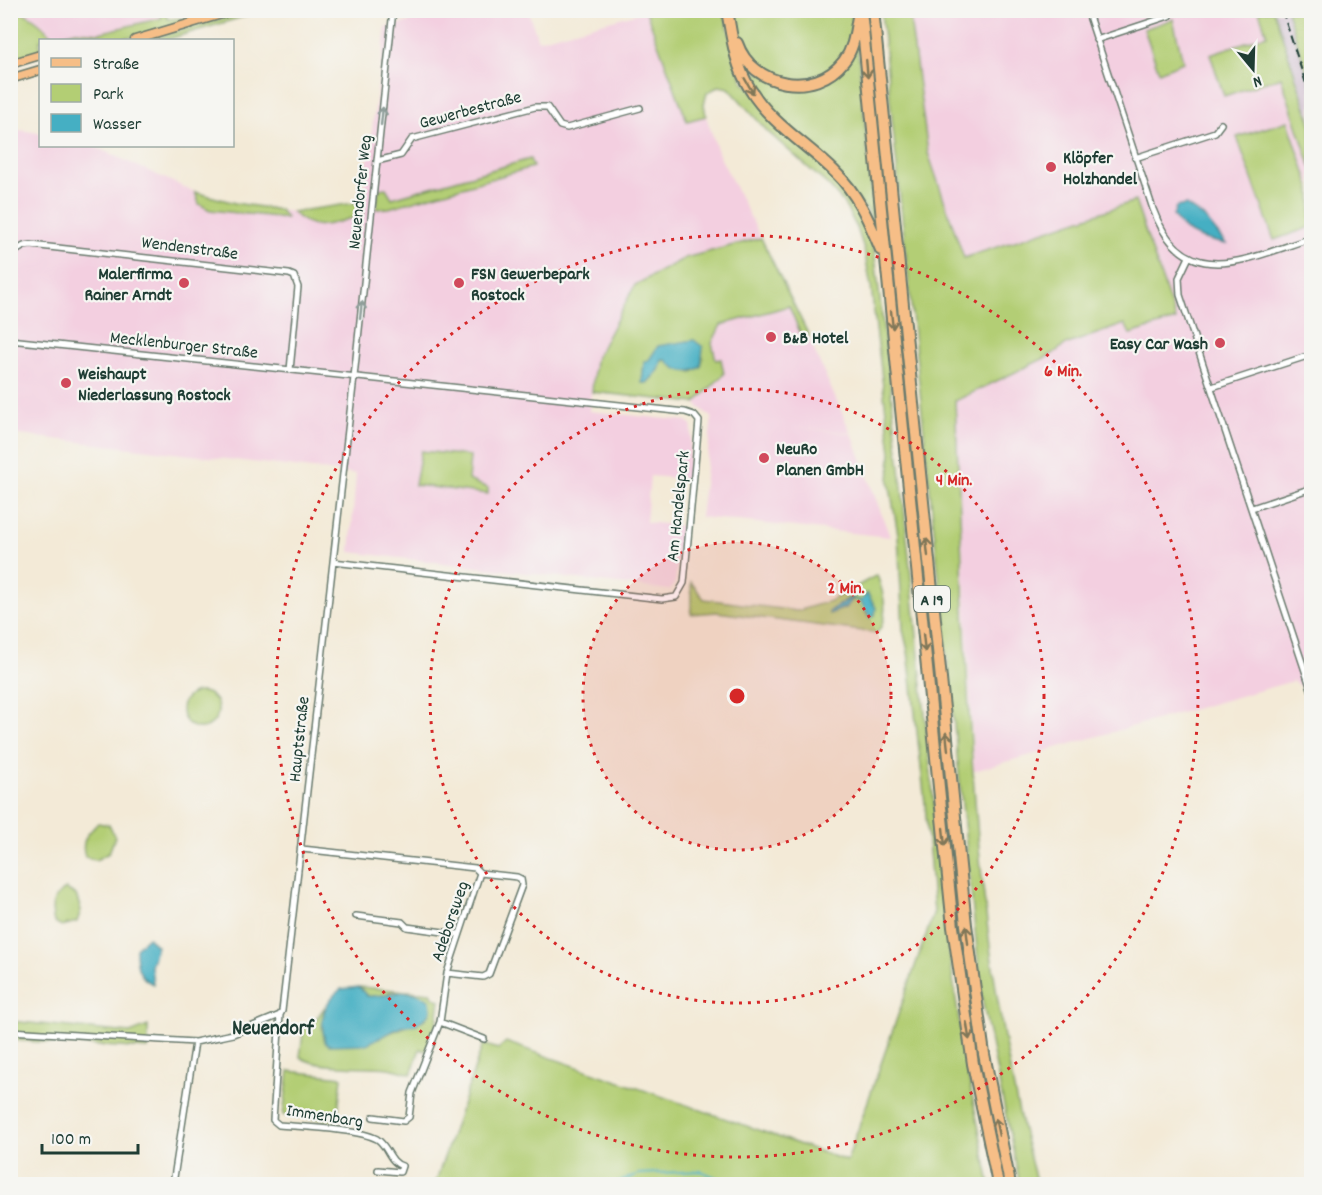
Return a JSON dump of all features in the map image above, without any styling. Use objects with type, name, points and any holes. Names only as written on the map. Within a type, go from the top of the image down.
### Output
[{"type":"highway","points":[[727,10],[737,61],[751,90],[778,123],[849,187],[864,209],[886,262]]},
{"type":"highway","points":[[732,10],[737,42],[746,60],[755,69],[773,80],[796,85],[826,76],[842,63],[854,41],[860,10]]},
{"type":"highway","name":"A 19","points":[[860,10],[954,927],[973,1064],[998,1185]]},
{"type":"highway","name":"A 19","points":[[873,10],[966,925],[984,1054],[1010,1185]]},
{"type":"main road","points":[[138,39],[236,10]]},
{"type":"main road","points":[[10,64],[39,55]]},
{"type":"main road","points":[[10,79],[39,70]]},
{"type":"street","name":"Neuendorfer Weg","points":[[354,377],[393,10]]},
{"type":"street","points":[[1087,10],[1163,234],[1178,250],[1189,257],[1211,264],[1229,264],[1311,238]]},
{"type":"street","points":[[1096,40],[1169,16]]},
{"type":"street","name":"Gewerbestraße","points":[[377,161],[401,155],[412,139],[535,107],[547,107],[560,126],[567,128],[640,108]]},
{"type":"street","points":[[1136,158],[1215,132],[1221,124]]},
{"type":"street","name":"Wendenstraße","points":[[10,277],[14,252],[24,246],[289,274],[294,276],[298,287],[290,370]]},
{"type":"street","points":[[1189,257],[1179,278],[1180,295],[1311,692]]},
{"type":"street","name":"Mecklenburger Straße","points":[[10,340],[354,377]]},
{"type":"street","points":[[1212,387],[1304,357]]},
{"type":"street","name":"Am Handelspark","points":[[333,562],[662,599],[675,597],[684,583],[701,425],[694,415],[354,377]]},
{"type":"street","name":"Hauptstraße","points":[[280,1015],[284,1006],[354,377]]},
{"type":"street","points":[[1252,508],[1311,488]]},
{"type":"street","name":"Adeborsweg","points":[[302,849],[475,868],[480,873],[458,934],[447,973],[440,1022],[412,1093],[409,1117],[404,1120],[373,1117]]},
{"type":"street","points":[[447,973],[483,977],[489,974],[522,885],[521,879],[517,877],[480,873]]},
{"type":"street","points":[[356,916],[402,922],[407,927],[458,934]]},
{"type":"street","points":[[10,1031],[141,1041],[195,1042],[233,1034],[280,1015]]},
{"type":"street","name":"Immenbarg","points":[[280,1015],[273,1120],[279,1125],[358,1134],[378,1140],[396,1164],[402,1166],[400,1172],[378,1170]]},
{"type":"street","points":[[440,1022],[484,1039]]},
{"type":"street","points":[[173,1185],[195,1042]]},
{"type":"shaded area","points":[[11,10],[160,11],[162,18],[99,33],[76,31],[46,38],[11,25]]},
{"type":"shaded area","points":[[451,11],[528,11],[538,40],[646,11],[687,120],[706,116],[719,155],[761,238],[685,258],[595,360],[589,411],[687,421],[692,427],[687,479],[650,476],[646,522],[681,526],[675,582],[670,590],[350,552],[356,474],[11,434],[11,129],[39,133],[39,147],[95,147],[195,192],[235,203],[292,212],[362,202],[386,28]]},
{"type":"shaded area","points":[[895,11],[1259,11],[1311,168],[1311,692],[1293,681],[974,771],[955,401],[937,369]]},
{"type":"shaded area","points":[[1274,11],[1287,11],[1311,85],[1311,123]]},
{"type":"shaded area","points":[[794,305],[851,433],[790,426],[852,434],[890,537],[700,517],[712,418],[695,403],[724,374],[716,360],[712,343],[721,325]]},
{"type":"green space","points":[[11,11],[34,19],[52,37],[76,31],[99,33],[162,18],[160,11],[164,11],[168,19],[182,18],[180,23],[116,39],[39,39],[39,53],[11,61]]},
{"type":"green space","points":[[248,11],[263,11],[168,39],[150,39]]},
{"type":"green space","points":[[646,11],[724,11],[742,80],[851,194],[873,240],[900,468],[949,952],[965,1061],[990,1184],[435,1184],[483,1044],[498,1049],[506,1042],[847,1161],[934,912],[925,803],[908,651],[903,630],[898,534],[889,481],[891,453],[871,287],[864,249],[857,228],[843,202],[829,186],[768,132],[729,88],[719,86],[707,93],[704,104],[706,116],[687,121]]},
{"type":"green space","points":[[736,11],[852,11],[850,43],[842,58],[829,70],[814,77],[798,80],[781,78],[765,73],[752,63],[742,48]]},
{"type":"green space","points":[[881,11],[909,11],[928,153],[964,258],[1135,201],[1176,320],[1130,334],[1125,324],[1065,345],[1051,355],[955,401],[968,697],[984,895],[996,993],[1014,1089],[1037,1184],[1020,1184],[982,999]]},
{"type":"green space","points":[[1259,11],[1274,11],[1311,123],[1311,168],[1281,77],[1224,96],[1210,54],[1267,35]]},
{"type":"green space","points":[[1287,11],[1301,11],[1311,44],[1311,85]]},
{"type":"green space","points":[[1173,19],[1183,62],[1159,72],[1144,29]]},
{"type":"green space","points":[[857,42],[875,229],[868,211],[777,118],[751,84],[741,58],[753,72],[817,84]]},
{"type":"green space","points":[[1288,121],[1311,190],[1311,227],[1274,240],[1237,137]]},
{"type":"green space","points":[[530,159],[533,167],[389,208],[376,209],[379,189],[386,188],[392,198]]},
{"type":"green space","points":[[195,192],[235,203],[280,210],[286,218],[210,210],[199,204]]},
{"type":"green space","points":[[362,202],[363,215],[325,225],[309,224],[292,212]]},
{"type":"green space","points":[[761,238],[809,336],[802,337],[789,306],[721,325],[712,343],[716,360],[721,359],[724,374],[695,403],[592,392],[595,360],[635,285],[685,258]],"holes":[[[694,340],[703,357],[701,367],[691,373],[671,365],[666,360],[662,361],[659,370],[647,383],[642,383],[644,362],[649,361],[658,347]]]},
{"type":"green space","points":[[421,451],[470,456],[468,480],[488,488],[488,494],[415,485]]},
{"type":"green space","points":[[877,575],[884,597],[885,612],[877,633],[717,612],[691,614],[691,582],[704,599],[797,611],[830,601]]},
{"type":"green space","points":[[200,692],[213,697],[218,710],[213,723],[200,728],[187,723],[182,710],[187,697]]},
{"type":"green space","points":[[98,823],[109,825],[115,837],[109,853],[96,860],[85,857],[83,846],[88,834]]},
{"type":"green space","points":[[66,889],[76,895],[81,910],[77,922],[62,926],[54,922],[52,907],[58,895]]},
{"type":"green space","points":[[359,987],[431,993],[434,998],[440,1000],[437,1021],[426,1051],[420,1049],[411,1074],[388,1068],[319,1064],[300,1057],[304,1025],[314,1022],[324,1008],[322,1028],[325,1042],[360,1044],[426,1019],[425,997],[392,991],[380,997],[367,996]]},
{"type":"green space","points":[[10,1021],[130,1033],[148,1026],[148,1049],[11,1040]]},
{"type":"green space","points":[[289,1071],[342,1077],[337,1121],[283,1115]]},
{"type":"water","points":[[1186,205],[1205,218],[1226,244],[1203,239],[1190,233],[1178,223],[1173,216],[1176,207]]},
{"type":"water","points":[[694,340],[703,347],[701,367],[691,371],[682,371],[666,360],[662,360],[659,370],[647,383],[642,383],[644,362],[649,360],[658,346]]},
{"type":"water","points":[[867,593],[876,608],[875,615],[870,618],[861,602],[853,599],[845,608],[829,614],[829,611],[851,597],[861,601]]},
{"type":"water","points":[[148,937],[157,946],[151,966],[153,984],[141,974],[136,959],[136,948]]},
{"type":"water","points":[[359,987],[367,996],[399,992],[415,993],[430,1001],[431,1010],[428,1016],[415,1025],[403,1026],[367,1044],[329,1045],[325,1042],[323,1026],[326,1006],[341,989]]},
{"type":"waterway","points":[[613,1184],[639,1174],[701,1171],[731,1184]]},
{"type":"railway","points":[[1282,10],[1312,102]]},
{"type":"place","name":"Klöpfer Holzhandel","points":[[1051,167]]},
{"type":"place","name":"Malerfirma Rainer Arndt","points":[[184,283]]},
{"type":"place","name":"FSN Gewerbepark Rostock","points":[[459,283]]},
{"type":"place","name":"B&B Hotel","points":[[771,337]]},
{"type":"place","name":"Easy Car Wash","points":[[1220,343]]},
{"type":"place","name":"Weishaupt Niederlassung Rostock","points":[[66,383]]},
{"type":"place","name":"NeuRo Planen GmbH","points":[[764,458]]},
{"type":"district","name":"Neuendorf","points":[[273,1027]]}]
